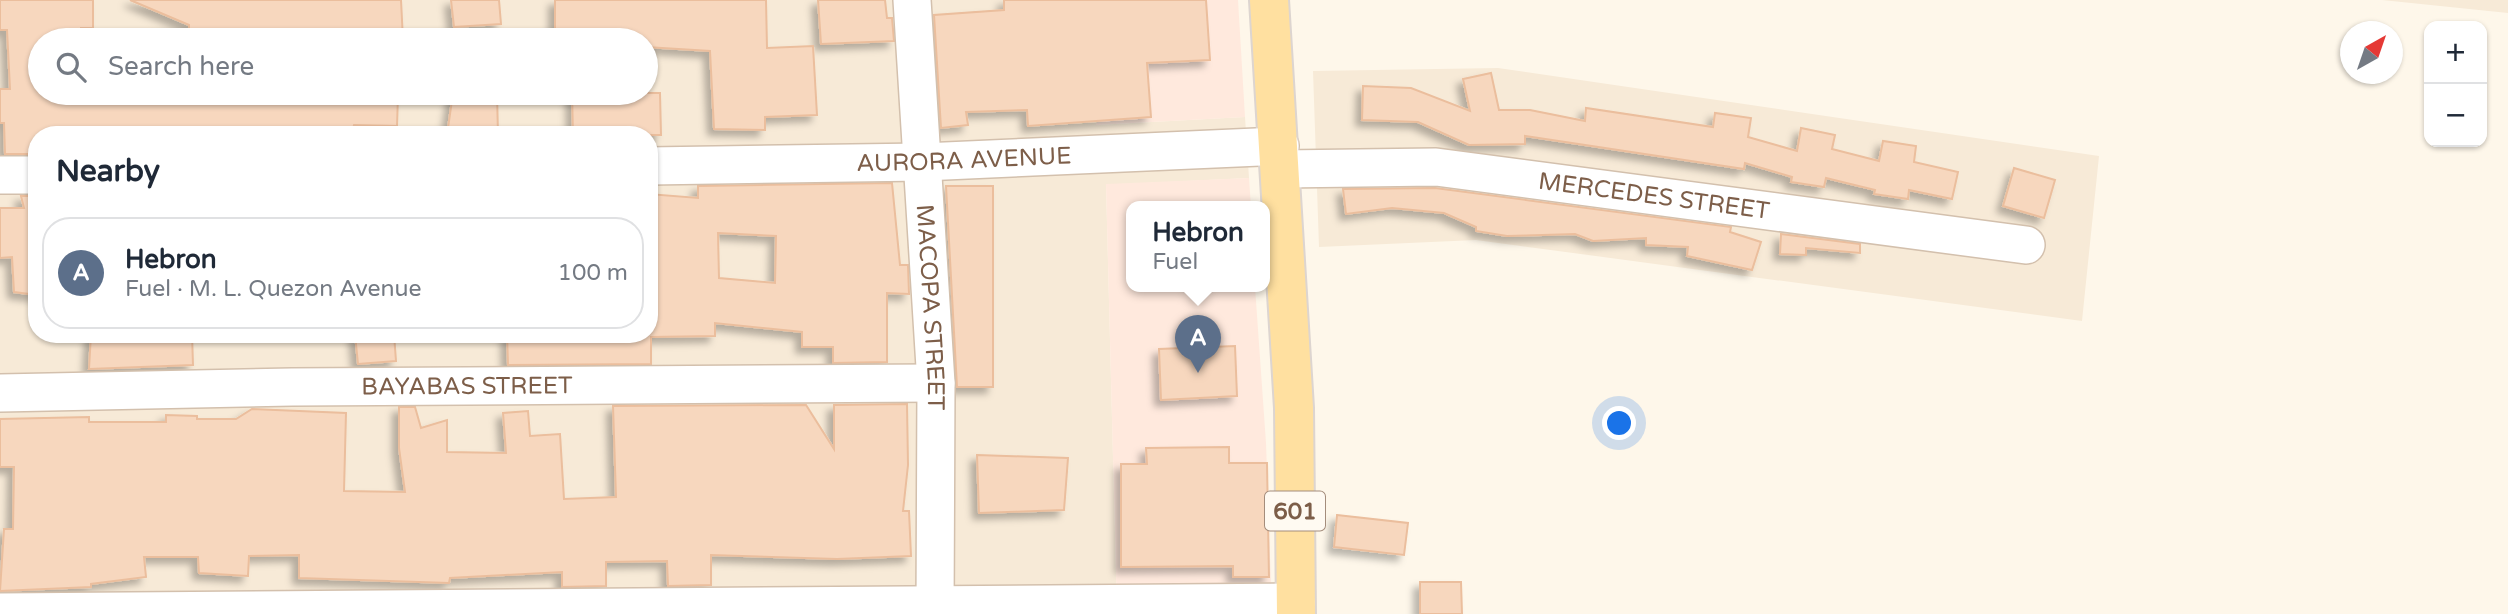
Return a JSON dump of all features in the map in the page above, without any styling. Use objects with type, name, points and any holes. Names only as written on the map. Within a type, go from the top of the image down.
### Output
[{"type":"main road","name":"601","points":[[1269,0],[1281,158],[1294,408],[1296,608]]},
{"type":"street","name":"MACOPA STREET","points":[[912,0],[936,383],[935,610]]},
{"type":"street","name":"AURORA AVENUE","points":[[658,166],[1281,158]]},
{"type":"street","name":"MERCEDES STREET","points":[[1281,158],[1436,167],[2026,245]]},
{"type":"street","points":[[0,175],[28,174]]},
{"type":"street","name":"BAYABAS STREET","points":[[0,393],[292,387],[936,383]]},
{"type":"street","points":[[0,612],[1296,608]]},
{"type":"shaded area","points":[[0,0],[1090,0],[1096,125],[1245,117],[1249,178],[1106,185],[1117,614],[0,614]]},
{"type":"shaded area","points":[[1090,0],[1238,0],[1245,117],[1096,125]]},
{"type":"shaded area","points":[[2382,0],[2508,0],[2508,13]]},
{"type":"shaded area","points":[[1498,68],[2099,156],[2082,321],[1476,240],[1319,247],[1313,71]]},
{"type":"shaded area","points":[[1249,178],[1251,201],[1126,201],[1126,292],[1255,292],[1266,443],[1272,614],[1117,614],[1106,184]]},
{"type":"building","points":[[0,0],[93,0],[93,28],[28,28],[28,105],[398,105],[397,126],[28,126],[28,154],[5,154],[4,123],[0,123],[0,89],[10,89],[7,30],[0,30]]},
{"type":"building","points":[[130,0],[401,0],[402,28],[189,28],[189,25]]},
{"type":"building","points":[[451,0],[499,0],[501,24],[454,27]]},
{"type":"building","points":[[555,0],[766,0],[767,48],[813,46],[817,115],[765,117],[765,130],[714,129],[710,51],[658,48],[658,28],[555,28]]},
{"type":"building","points":[[818,0],[885,0],[887,18],[892,18],[894,41],[821,44]]},
{"type":"building","points":[[1004,0],[1206,0],[1210,60],[1147,63],[1151,117],[1028,126],[1027,110],[966,112],[968,125],[941,128],[934,15],[1004,10]]},
{"type":"building","points":[[1491,73],[1499,110],[1530,110],[1585,121],[1586,108],[1713,127],[1715,113],[1751,118],[1748,137],[1797,151],[1801,128],[1835,135],[1832,149],[1879,161],[1883,141],[1916,146],[1914,162],[1958,172],[1952,199],[1909,190],[1908,199],[1874,194],[1875,190],[1826,178],[1824,187],[1791,182],[1792,177],[1745,163],[1744,169],[1525,136],[1525,144],[1469,145],[1418,122],[1362,120],[1363,86],[1411,88],[1470,111],[1463,79]]},
{"type":"building","points":[[660,93],[661,135],[658,135],[658,126],[573,126],[572,105],[658,105]]},
{"type":"building","points":[[451,105],[497,105],[498,126],[448,126]]},
{"type":"building","points":[[2014,168],[2055,180],[2044,218],[2003,206]]},
{"type":"building","points":[[892,183],[900,265],[908,265],[909,294],[887,293],[887,362],[833,363],[833,347],[802,347],[802,332],[715,323],[715,336],[658,337],[658,195],[698,198],[698,186]],"holes":[[[718,233],[776,236],[775,283],[719,278]]]},
{"type":"building","points":[[946,186],[993,186],[993,387],[957,387]]},
{"type":"building","points":[[1435,188],[1731,227],[1730,232],[1761,242],[1752,270],[1687,256],[1688,247],[1646,245],[1646,238],[1593,241],[1575,234],[1507,236],[1476,231],[1476,227],[1444,213],[1392,208],[1346,214],[1343,189]]},
{"type":"building","points":[[21,196],[28,196],[28,294],[14,292],[12,257],[0,258],[0,208],[24,208]]},
{"type":"building","points":[[1781,234],[1860,244],[1860,253],[1806,248],[1806,255],[1780,254]]},
{"type":"building","points":[[90,343],[192,343],[193,365],[89,369]]},
{"type":"building","points":[[356,343],[395,343],[396,361],[358,364]]},
{"type":"building","points":[[507,343],[651,343],[651,364],[508,365]]},
{"type":"building","points":[[1235,346],[1237,396],[1161,400],[1159,349]]},
{"type":"building","points":[[907,404],[908,465],[903,511],[909,511],[911,556],[837,559],[711,555],[711,585],[668,586],[667,561],[606,562],[606,586],[562,587],[562,572],[450,578],[449,583],[299,578],[299,555],[249,556],[248,576],[199,573],[198,557],[144,557],[146,577],[91,584],[91,587],[0,591],[4,529],[13,529],[14,467],[0,467],[0,419],[89,417],[89,422],[166,422],[166,415],[197,416],[197,419],[236,419],[252,409],[346,413],[344,491],[405,492],[399,448],[399,407],[415,407],[421,428],[447,420],[447,452],[506,453],[503,413],[528,411],[530,436],[560,434],[564,499],[616,497],[613,406],[806,405],[834,449],[834,405]]},
{"type":"building","points":[[1229,447],[1229,463],[1267,463],[1269,577],[1233,577],[1233,566],[1121,567],[1121,464],[1147,464],[1146,448]]},
{"type":"building","points":[[977,455],[1068,458],[1064,510],[979,513]]},
{"type":"building","points":[[1337,515],[1408,523],[1404,555],[1334,547]]},
{"type":"building","points":[[1420,582],[1461,582],[1462,614],[1420,614]]},
{"type":"place","name":"Hebron","points":[[1198,373]]}]
